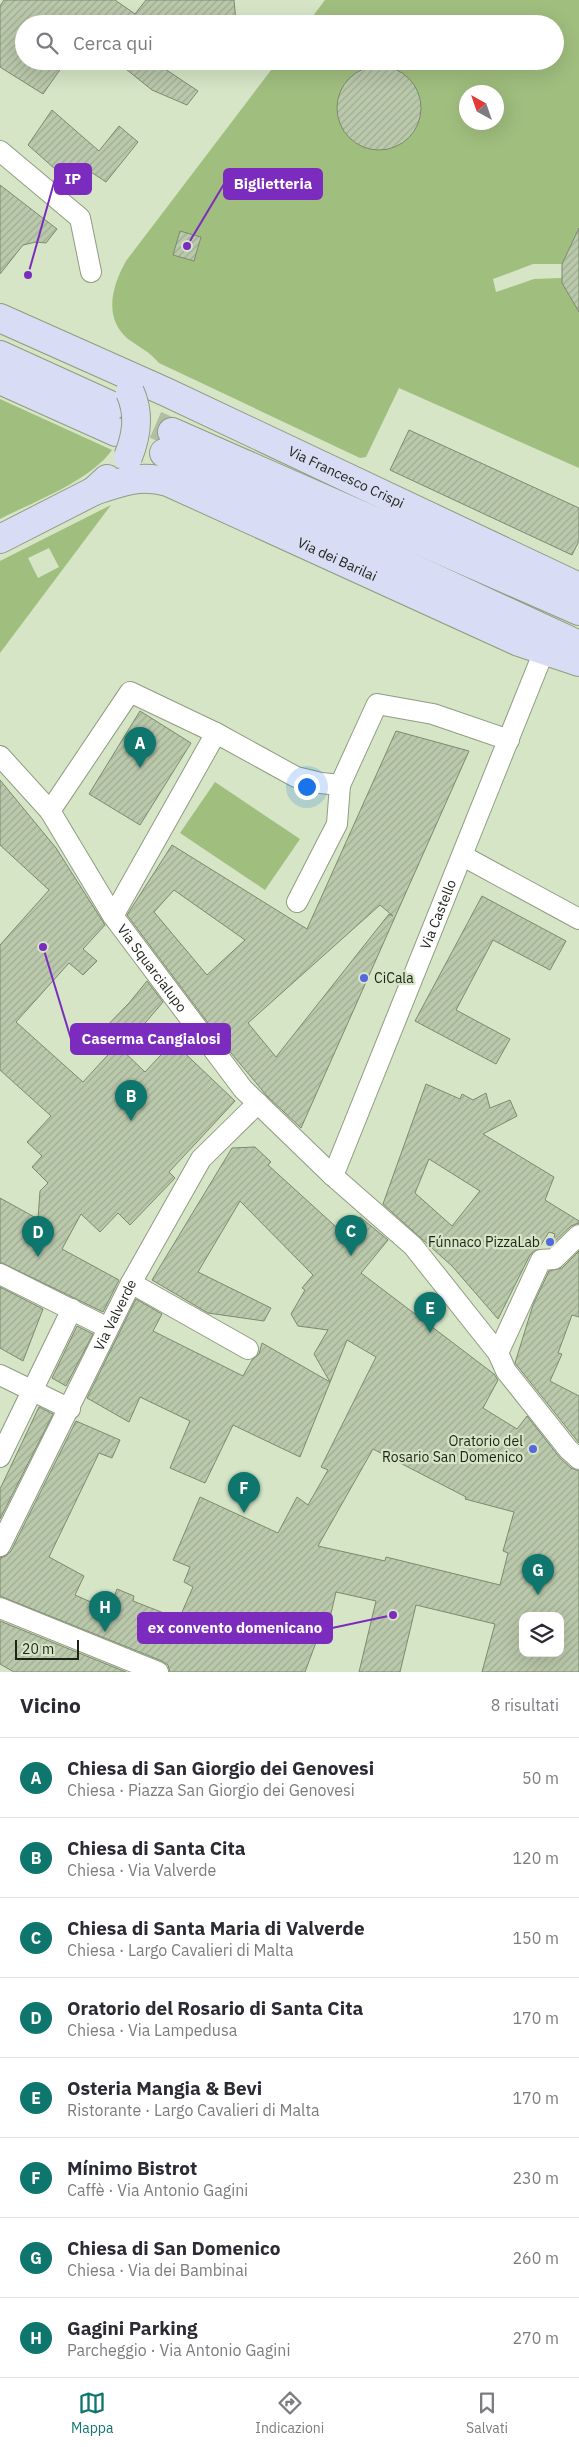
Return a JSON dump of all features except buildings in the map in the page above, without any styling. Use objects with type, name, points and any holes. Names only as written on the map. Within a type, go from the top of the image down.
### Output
[{"type":"street","points":[[0,151],[73,210],[80,218],[91,272]]},
{"type":"street","name":"Via Francesco Crispi","points":[[0,318],[113,368],[579,587]]},
{"type":"street","points":[[0,355],[121,399],[135,408],[136,430],[128,457],[121,468],[94,491],[0,539]]},
{"type":"street","points":[[113,368],[121,399]]},
{"type":"street","points":[[0,380],[116,432]]},
{"type":"street","points":[[579,611],[168,443],[579,645]]},
{"type":"street","name":"Via dei Barilai","points":[[94,491],[127,480],[143,478],[155,478],[168,482],[519,642],[579,662]]},
{"type":"street","name":"Via Castello","points":[[333,1176],[544,651]]},
{"type":"street","points":[[50,811],[130,692],[216,732],[296,777],[320,783],[340,785]]},
{"type":"street","points":[[297,902],[337,824],[340,785],[377,704],[433,714],[509,740]]},
{"type":"street","points":[[112,916],[216,732]]},
{"type":"street","name":"Via Squarcialupo","points":[[0,756],[50,811],[112,916],[243,1089],[333,1176],[413,1246],[568,1449],[579,1458]]},
{"type":"street","points":[[463,856],[579,920]]},
{"type":"street","name":"Via Valverde","points":[[0,1546],[70,1409],[131,1283],[201,1159],[258,1103]]},
{"type":"street","points":[[502,1362],[541,1260],[554,1259],[579,1235]]},
{"type":"street","points":[[0,1274],[108,1328]]},
{"type":"street","points":[[131,1283],[248,1349]]},
{"type":"street","points":[[0,1457],[72,1309]]},
{"type":"street","points":[[0,1374],[70,1409]]},
{"type":"street","points":[[0,1608],[158,1672]]},
{"type":"green space","points":[[325,0],[579,0],[579,228],[562,264],[533,264],[493,279],[496,292],[534,279],[562,278],[562,283],[579,312],[579,468],[399,388],[366,457],[360,458],[159,363],[128,339],[120,331],[113,312],[114,291],[126,261],[271,70],[564,70],[564,15],[314,15]]},
{"type":"green space","points":[[0,399],[112,450],[102,461],[76,481],[0,519]]},
{"type":"green space","points":[[111,505],[0,653],[0,561]],"holes":[[[49,548],[59,567],[38,578],[28,558]]]},
{"type":"green space","points":[[215,782],[300,839],[265,890],[180,833]]},
{"type":"tunnel","points":[[117,408],[172,432]]},
{"type":"place","name":"Biglietteria","points":[[187,246]]},
{"type":"place","name":"IP","points":[[28,275]]},
{"type":"place","name":"Chiesa di San Giorgio dei Genovesi","points":[[140,768]]},
{"type":"place","name":"Caserma Cangialosi","points":[[43,947]]},
{"type":"place","name":"CiCala","points":[[364,978]]},
{"type":"place","name":"Chiesa di Santa Cita","points":[[131,1121]]},
{"type":"place","name":"Fúnnaco PizzaLab","points":[[550,1242]]},
{"type":"place","name":"Chiesa di Santa Maria di Valverde","points":[[351,1256]]},
{"type":"place","name":"Oratorio del Rosario di Santa Cita","points":[[38,1257]]},
{"type":"place","name":"Osteria Mangia & Bevi","points":[[430,1333]]},
{"type":"place","name":"Oratorio del Rosario San Domenico","points":[[533,1449]]},
{"type":"place","name":"Mínimo Bistrot","points":[[244,1513]]},
{"type":"place","name":"Chiesa di San Domenico","points":[[538,1595]]},
{"type":"place","name":"ex convento domenicano","points":[[393,1615]]},
{"type":"place","name":"Gagini Parking","points":[[105,1632]]}]
